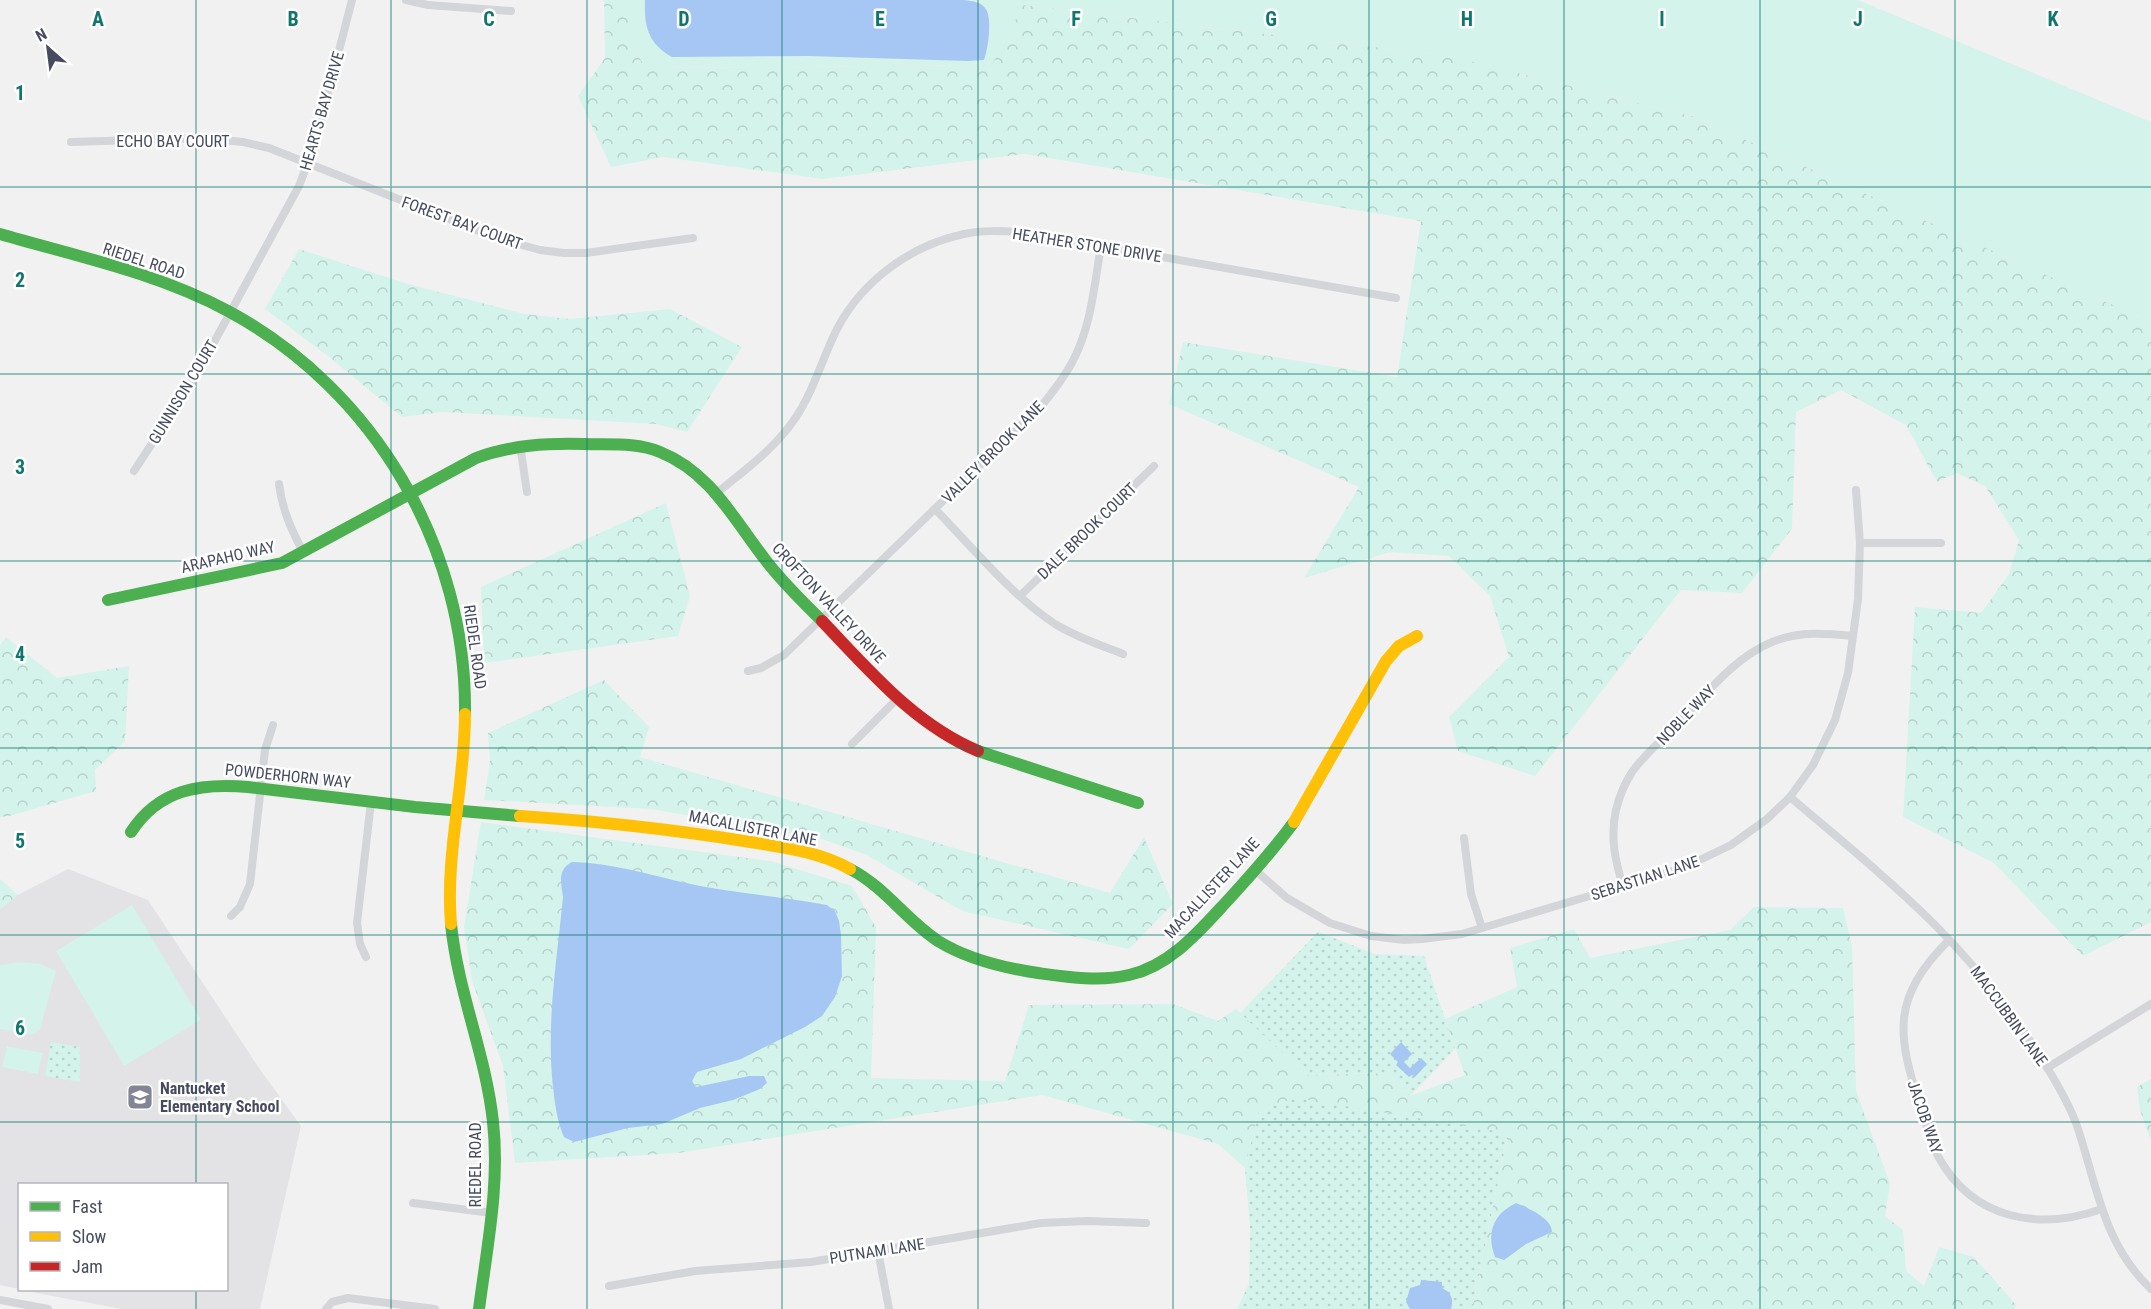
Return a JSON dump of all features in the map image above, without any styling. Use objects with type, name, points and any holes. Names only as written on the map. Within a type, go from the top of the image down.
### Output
[{"type":"street","name":"HEARTS BAY DRIVE","points":[[230,312],[299,186],[309,163],[352,0]]},
{"type":"street","points":[[406,0],[428,5],[511,11]]},
{"type":"street","name":"ECHO BAY COURT","points":[[70,142],[224,139],[269,148],[309,163]]},
{"type":"street","name":"FOREST BAY COURT","points":[[309,163],[497,238],[540,250],[586,253],[693,238]]},
{"type":"street","name":"HEATHER STONE DRIVE","points":[[718,492],[768,451],[794,420],[847,313],[870,285],[902,260],[942,240],[967,233],[1019,232],[1396,298]]},
{"type":"street","name":"RIEDEL ROAD","points":[[0,234],[154,280],[230,312],[290,351],[350,406],[393,462],[428,526],[450,590],[461,645],[466,715],[465,747],[450,887],[451,927],[461,989],[487,1086],[493,1120],[495,1170],[492,1213],[478,1309]]},
{"type":"street","name":"VALLEY BROOK LANE","points":[[748,670],[761,668],[774,662],[821,621],[1043,404],[1078,351],[1086,326],[1101,246]]},
{"type":"street","name":"GUNNISON COURT","points":[[134,471],[190,386],[230,312]]},
{"type":"street","points":[[520,445],[527,492]]},
{"type":"street","name":"CROFTON VALLEY DRIVE","points":[[411,494],[483,454],[503,447],[629,445],[669,455],[688,466],[718,492],[766,561],[897,699],[937,731],[971,749],[1138,803]]},
{"type":"street","name":"DALE BROOK COURT","points":[[1020,596],[1154,466]]},
{"type":"street","points":[[279,484],[282,505],[289,525],[303,552]]},
{"type":"street","name":"SEBASTIAN LANE","points":[[1255,870],[1300,907],[1330,923],[1357,933],[1386,938],[1422,939],[1462,934],[1685,867],[1713,855],[1751,831],[1790,797],[1813,765],[1835,720],[1848,673],[1858,599],[1860,543],[1856,490]]},
{"type":"street","name":"ARAPAHO WAY","points":[[108,600],[264,568],[282,562],[411,494]]},
{"type":"street","points":[[935,509],[1020,596],[1063,629],[1123,654]]},
{"type":"street","points":[[1860,543],[1941,543]]},
{"type":"street","name":"NOBLE WAY","points":[[1623,886],[1614,847],[1616,809],[1626,784],[1641,761],[1734,666],[1759,648],[1783,638],[1808,633],[1853,636]]},
{"type":"street","name":"MACALLISTER LANE","points":[[458,810],[683,831],[773,846],[826,858],[861,874],[878,885],[924,929],[952,950],[1001,966],[1090,979],[1110,979],[1130,975],[1168,958],[1187,944],[1255,870],[1303,808],[1386,661],[1400,646],[1416,636]]},
{"type":"street","points":[[852,744],[897,699]]},
{"type":"street","points":[[231,916],[240,907],[250,884],[265,750],[273,725]]},
{"type":"street","name":"POWDERHORN WAY","points":[[130,832],[149,807],[161,800],[187,790],[223,784],[458,810]]},
{"type":"street","name":"MACCUBBIN LANE","points":[[1790,797],[1916,906],[2006,1006],[2048,1068],[2065,1099],[2076,1123],[2102,1209],[2123,1257],[2151,1289]]},
{"type":"street","points":[[366,957],[360,944],[357,923],[371,802]]},
{"type":"street","points":[[1464,838],[1471,894],[1482,928]]},
{"type":"street","name":"JACOB WAY","points":[[1949,940],[1919,974],[1907,1003],[1903,1024],[1906,1062],[1939,1158],[1949,1173],[1970,1194],[1986,1205],[2005,1213],[2036,1220],[2057,1220],[2077,1217],[2102,1209]]},
{"type":"street","points":[[2048,1068],[2151,1004]]},
{"type":"street","points":[[413,1203],[492,1213]]},
{"type":"street","name":"PUTNAM LANE","points":[[609,1286],[695,1271],[811,1262],[1041,1223],[1087,1221],[1146,1223]]},
{"type":"street","points":[[878,1251],[889,1309]]},
{"type":"street","points":[[326,1309],[332,1302],[348,1298],[435,1309]]},
{"type":"street","points":[[0,1300],[48,1309]]},
{"type":"shaded area","name":"Nantucket Elementary School","points":[[68,869],[148,900],[259,1068],[301,1126],[260,1309],[122,1309],[26,1291],[228,1291],[228,1183],[18,1183],[18,1289],[0,1285],[0,909],[18,895]]},
{"type":"green space","points":[[604,0],[632,0],[632,44],[645,68],[992,65],[1023,5],[1449,56],[1695,117],[2151,322],[2151,922],[2083,956],[1994,863],[1903,817],[1915,607],[1981,613],[2009,574],[2019,540],[1985,486],[1957,473],[1937,482],[1906,425],[1841,390],[1796,412],[1792,529],[1742,593],[1681,590],[1535,776],[1458,751],[1449,717],[1509,657],[1490,596],[1449,556],[1390,552],[1304,578],[1359,487],[1169,404],[1183,342],[1397,377],[1421,221],[1025,154],[823,179],[663,157],[611,167],[578,96],[605,58]]},
{"type":"green space","points":[[632,0],[1858,0],[2151,122],[2151,322],[1695,117],[1449,56],[1023,5],[992,65],[645,68],[632,44]]},
{"type":"green space","points":[[299,249],[408,284],[525,314],[570,319],[670,309],[742,347],[687,432],[657,424],[443,412],[402,417],[328,356],[265,309]]},
{"type":"green space","points":[[666,503],[690,596],[678,636],[484,663],[481,587]]},
{"type":"green space","points":[[6,637],[57,678],[129,666],[125,741],[95,770],[96,791],[0,817],[0,645]]},
{"type":"green space","points":[[604,680],[649,727],[640,757],[1110,893],[1144,837],[1173,904],[1129,949],[962,911],[867,855],[819,838],[651,809],[484,800],[490,760],[488,733]]},
{"type":"green space","points":[[481,822],[770,861],[852,886],[876,927],[871,1078],[1005,1081],[1029,1005],[1173,1004],[1218,1021],[1236,1009],[1306,1075],[1387,1073],[1410,1096],[1465,1075],[1445,1019],[1517,987],[1510,948],[1574,929],[1590,958],[1730,930],[1754,907],[1843,908],[1852,947],[1856,1091],[1890,1184],[1885,1216],[1903,1230],[1906,1271],[1924,1286],[1939,1247],[1974,1257],[2016,1305],[2015,1309],[1472,1309],[1508,1133],[1259,1110],[1245,1168],[1218,1144],[1042,1095],[678,1153],[515,1163],[503,1066],[472,981],[464,927]]},
{"type":"green space","points":[[0,879],[18,895],[0,909]]},
{"type":"green space","points":[[132,905],[201,1020],[124,1066],[56,951]]},
{"type":"green space","points":[[1318,932],[1375,954],[1424,956],[1455,1049],[1410,1096],[1387,1073],[1306,1075],[1240,1013]]},
{"type":"green space","points":[[21,962],[41,964],[56,971],[40,1030],[32,1035],[0,1029],[0,965]]},
{"type":"green space","points":[[51,1042],[80,1047],[80,1082],[45,1076]]},
{"type":"green space","points":[[7,1046],[43,1053],[38,1074],[2,1067]]},
{"type":"green space","points":[[2151,1079],[2151,1141],[2140,1110],[2137,1087]]},
{"type":"green space","points":[[1296,1098],[1508,1133],[1472,1309],[1237,1309],[1249,1284],[1250,1227],[1245,1168],[1259,1110]]},
{"type":"water","points":[[645,0],[963,0],[981,4],[985,8],[989,18],[988,41],[984,60],[968,61],[809,56],[672,57],[658,46],[649,33],[645,18]]},
{"type":"water","points":[[572,862],[613,866],[699,886],[827,905],[835,911],[841,935],[842,976],[835,997],[822,1016],[805,1027],[741,1059],[697,1072],[692,1081],[696,1087],[749,1076],[764,1076],[767,1083],[760,1089],[733,1100],[700,1108],[662,1124],[628,1128],[574,1142],[564,1137],[555,1100],[551,1039],[553,992],[563,897],[561,877],[564,869]]},
{"type":"water","points":[[1401,1042],[1412,1054],[1404,1062],[1410,1068],[1421,1058],[1427,1064],[1415,1077],[1412,1075],[1409,1077],[1396,1065],[1398,1062],[1390,1054]]},
{"type":"water","points":[[1516,1203],[1544,1218],[1552,1232],[1526,1244],[1504,1260],[1495,1257],[1491,1240],[1492,1232],[1497,1219],[1508,1207]]},
{"type":"water","points":[[1421,1280],[1442,1282],[1442,1288],[1451,1296],[1451,1309],[1410,1309],[1406,1302],[1410,1288],[1420,1285]]},
{"type":"traffic: fast","points":[[0,234],[116,266],[201,298],[228,311],[280,344],[327,384],[368,429],[402,480],[430,534],[449,592],[461,652],[465,714]]},
{"type":"traffic: fast","points":[[108,600],[282,563],[476,458],[516,448],[543,445],[613,444],[632,445],[660,452],[693,471],[719,497],[777,575],[822,621]]},
{"type":"traffic: fast","points":[[978,751],[1138,803]]},
{"type":"traffic: fast","points":[[131,832],[154,806],[168,798],[182,792],[213,786],[248,787],[415,807],[520,816]]},
{"type":"traffic: fast","points":[[850,869],[863,876],[885,894],[926,933],[973,958],[1012,968],[1060,976],[1118,977],[1158,964],[1184,945],[1246,880],[1294,822]]},
{"type":"traffic: fast","points":[[451,924],[460,975],[489,1097],[495,1145],[492,1216],[479,1309]]},
{"type":"traffic: slow","points":[[1294,822],[1386,661],[1399,646],[1417,636]]},
{"type":"traffic: slow","points":[[451,924],[451,872],[465,714]]},
{"type":"traffic: slow","points":[[520,816],[660,829],[771,845],[812,854],[850,869]]},
{"type":"traffic: jam","points":[[822,621],[894,695],[913,711],[955,740],[978,751]]},
{"type":"place","name":"Nantucket Elementary School","points":[[140,1097]]}]
